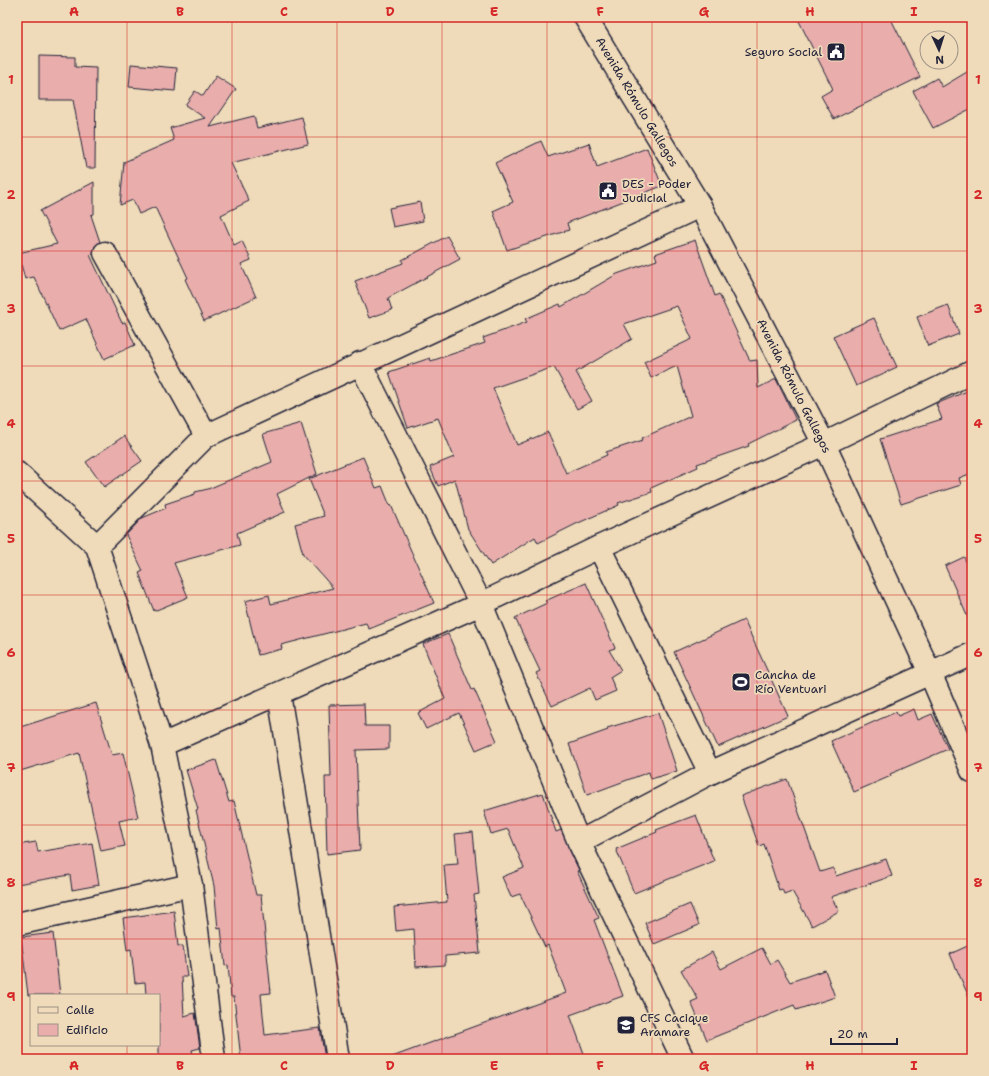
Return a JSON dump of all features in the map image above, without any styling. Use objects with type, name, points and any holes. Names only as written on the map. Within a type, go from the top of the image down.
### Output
[{"type":"street","name":"Avenida Rómulo Gallegos","points":[[585,17],[700,206],[824,444],[930,673],[972,771]]},
{"type":"street","points":[[98,546],[206,436],[700,206]]},
{"type":"street","points":[[105,253],[206,436]]},
{"type":"street","points":[[360,363],[481,604],[579,842],[683,1059]]},
{"type":"street","points":[[162,745],[481,604],[599,547],[824,444],[972,372]]},
{"type":"street","points":[[17,473],[98,546],[162,745],[191,885],[214,1059]]},
{"type":"street","points":[[599,547],[710,773]]},
{"type":"street","points":[[579,842],[710,773],[972,654]]},
{"type":"street","points":[[279,694],[338,1059]]},
{"type":"street","points":[[17,924],[191,885]]},
{"type":"building","points":[[797,17],[890,17],[920,77],[834,119],[821,96],[833,89]]},
{"type":"building","points":[[39,56],[75,57],[75,67],[96,68],[95,168],[86,168],[73,100],[39,100]]},
{"type":"building","points":[[131,64],[177,68],[175,91],[129,87]]},
{"type":"building","points":[[972,69],[972,108],[933,128],[913,91],[937,78],[942,87]]},
{"type":"building","points":[[216,76],[236,89],[210,127],[254,116],[257,128],[302,117],[308,144],[231,163],[249,201],[221,215],[234,245],[242,241],[251,260],[241,264],[256,297],[204,321],[185,279],[188,278],[155,207],[139,214],[133,200],[120,205],[124,162],[174,140],[170,128],[205,118],[185,105],[195,91],[203,96]]},
{"type":"building","points":[[541,141],[548,157],[589,143],[597,167],[647,148],[662,186],[567,223],[569,230],[507,250],[493,211],[513,202],[495,163]]},
{"type":"building","points":[[94,182],[94,214],[91,215],[100,242],[95,246],[93,254],[90,255],[122,323],[125,322],[135,345],[104,359],[86,319],[59,331],[34,277],[25,279],[18,253],[57,244],[40,211]]},
{"type":"building","points":[[420,202],[423,221],[393,227],[389,208]]},
{"type":"building","points":[[447,236],[460,259],[388,298],[392,310],[369,318],[355,281],[403,263],[402,260]]},
{"type":"building","points":[[695,240],[715,296],[719,294],[750,361],[757,360],[758,388],[776,379],[796,420],[748,444],[749,446],[697,464],[698,467],[651,488],[652,492],[618,503],[619,505],[538,543],[535,537],[491,565],[468,529],[455,479],[438,486],[430,467],[454,457],[438,418],[408,428],[389,372],[430,358],[431,361],[485,343],[483,338],[527,322],[525,319],[560,304],[561,307],[617,274],[657,260],[655,254]],"holes":[[[677,306],[692,339],[644,362],[651,378],[677,366],[691,416],[642,438],[643,440],[606,452],[607,455],[566,473],[548,432],[517,445],[493,388],[554,367],[577,409],[592,401],[576,372],[632,339],[624,324]]]},
{"type":"building","points":[[948,305],[959,334],[928,346],[917,317]]},
{"type":"building","points":[[874,318],[897,367],[856,386],[833,336]]},
{"type":"building","points":[[972,389],[972,473],[959,478],[961,485],[901,504],[880,439],[942,419],[936,404]]},
{"type":"building","points":[[301,423],[317,474],[277,494],[285,512],[237,533],[240,545],[174,563],[188,597],[154,611],[139,573],[143,571],[126,535],[142,518],[166,508],[165,504],[195,494],[195,492],[208,489],[272,462],[263,434]]},
{"type":"building","points":[[124,436],[142,461],[104,487],[86,462]]},
{"type":"building","points":[[363,457],[376,488],[382,486],[434,603],[369,629],[366,623],[281,645],[282,649],[258,655],[245,601],[269,595],[271,604],[333,588],[303,554],[295,524],[324,516],[309,479]]},
{"type":"building","points":[[964,557],[972,575],[972,627],[945,566]]},
{"type":"building","points":[[586,583],[615,648],[609,650],[621,670],[610,677],[616,691],[595,700],[590,688],[552,706],[536,673],[540,671],[515,618],[547,603],[545,601]]},
{"type":"building","points":[[744,620],[788,716],[718,747],[674,652]]},
{"type":"building","points":[[448,634],[472,690],[474,689],[497,741],[476,750],[459,713],[426,729],[418,713],[445,699],[423,644]]},
{"type":"building","points":[[96,703],[112,755],[123,753],[138,817],[119,821],[125,846],[101,851],[79,753],[17,772],[17,728]]},
{"type":"building","points":[[364,704],[365,726],[389,726],[389,749],[356,750],[360,850],[327,854],[325,777],[331,777],[329,705]]},
{"type":"building","points":[[914,709],[918,720],[932,714],[948,749],[890,774],[891,776],[854,792],[831,741],[896,712],[898,716]]},
{"type":"building","points":[[658,713],[677,771],[651,779],[649,772],[587,795],[569,744],[608,730],[607,728]]},
{"type":"building","points":[[216,760],[229,802],[234,801],[256,895],[261,895],[271,993],[261,994],[265,1035],[320,1028],[325,1059],[241,1059],[234,997],[231,997],[228,965],[225,966],[221,928],[218,929],[214,886],[196,810],[198,809],[186,770]]},
{"type":"building","points":[[787,779],[820,872],[833,868],[836,876],[886,859],[892,876],[831,897],[839,911],[812,926],[792,891],[784,894],[782,889],[779,890],[764,844],[759,846],[741,796]]},
{"type":"building","points":[[543,793],[556,832],[561,830],[579,870],[577,871],[599,918],[594,920],[623,996],[570,1015],[586,1059],[393,1059],[392,1057],[566,993],[548,945],[545,947],[520,894],[511,897],[502,877],[524,868],[508,829],[491,834],[484,811]]},
{"type":"building","points":[[696,815],[714,861],[634,893],[616,849],[657,832],[656,830]]},
{"type":"building","points":[[473,832],[479,894],[474,895],[480,953],[445,956],[445,965],[416,967],[414,929],[396,931],[394,907],[447,902],[444,865],[458,864],[455,834]]},
{"type":"building","points":[[36,842],[38,852],[92,843],[99,885],[72,890],[70,875],[17,884],[17,845]]},
{"type":"building","points":[[690,904],[699,925],[654,944],[645,923]]},
{"type":"building","points":[[174,911],[178,946],[183,946],[187,977],[182,977],[184,1016],[195,1013],[200,1048],[192,1050],[194,1059],[159,1059],[160,994],[146,994],[145,982],[135,983],[131,949],[127,950],[123,918]]},
{"type":"building","points":[[53,933],[60,994],[28,995],[21,937]]},
{"type":"building","points":[[972,944],[972,1004],[950,954]]},
{"type":"building","points":[[762,948],[771,964],[777,960],[790,982],[825,970],[835,997],[796,1010],[794,1005],[707,1040],[691,1002],[698,999],[681,970],[712,952],[721,969]]},
{"type":"place","name":"Seguro Social","points":[[836,52]]},
{"type":"place","name":"DES - Poder Judicial","points":[[608,191]]},
{"type":"place","name":"Cancha de Río Ventuari","points":[[741,682]]},
{"type":"place","name":"CFS Cacique Aramare","points":[[626,1025]]}]
